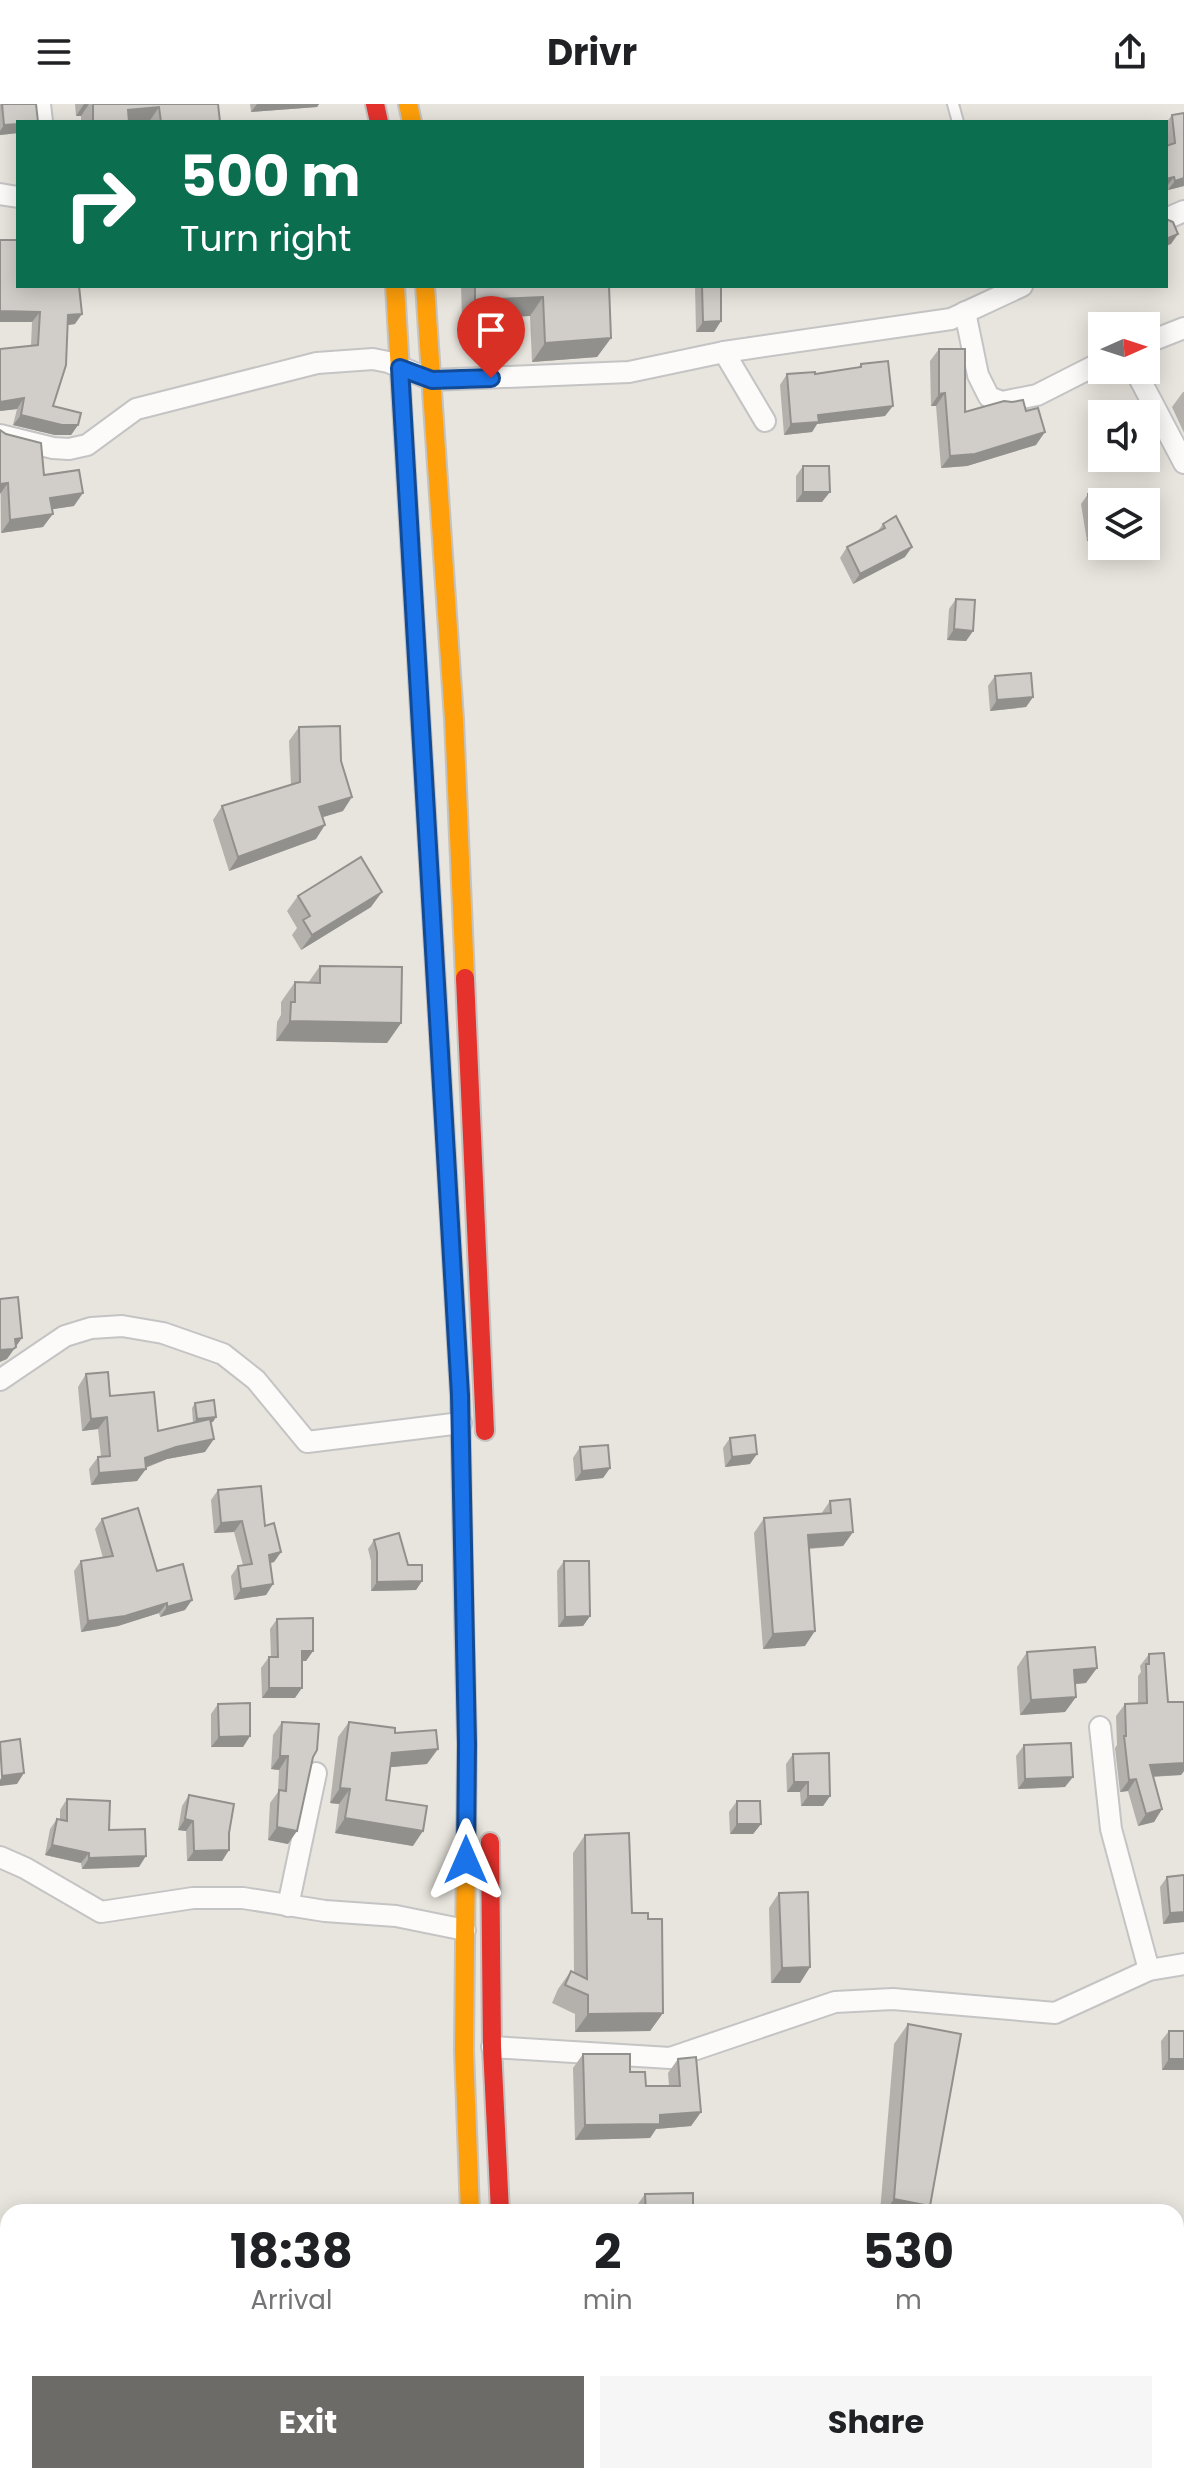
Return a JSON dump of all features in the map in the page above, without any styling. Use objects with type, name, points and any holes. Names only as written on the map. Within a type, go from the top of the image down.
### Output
[{"type":"highway","points":[[395,288],[461,1423],[467,1744],[464,2050],[470,2204]]},
{"type":"highway","points":[[425,288],[454,719],[486,1456]]},
{"type":"highway","points":[[490,1824],[492,2047],[500,2204]]},
{"type":"street","points":[[0,435],[53,448],[69,449],[87,445],[136,409],[317,363],[373,359],[432,380],[629,372],[724,352],[951,319],[993,293],[1014,288]]},
{"type":"street","points":[[965,312],[978,375],[989,397],[1002,402],[1037,395],[1088,369]]},
{"type":"street","points":[[1160,337],[1184,328]]},
{"type":"street","points":[[724,352],[765,421]]},
{"type":"street","points":[[1142,384],[1184,463]]},
{"type":"street","points":[[0,1380],[65,1336],[91,1328],[122,1326],[163,1333],[223,1354],[256,1380],[307,1442],[461,1423]]},
{"type":"street","points":[[1100,1727],[1111,1829],[1149,1970]]},
{"type":"street","points":[[288,1906],[316,1773]]},
{"type":"street","points":[[0,1857],[101,1912],[193,1898],[243,1898],[325,1911],[396,1916],[465,1930]]},
{"type":"street","points":[[492,2047],[670,2058],[835,2002],[893,1999],[1055,2013],[1149,1970],[1184,1964]]},
{"type":"building","points":[[2,104],[36,104],[38,120],[16,120],[16,124],[4,125]]},
{"type":"building","points":[[93,104],[218,104],[220,120],[161,120],[159,107],[128,110],[129,120],[93,120]]},
{"type":"building","points":[[1184,113],[1184,178],[1175,181],[1174,177],[1168,178],[1168,145],[1175,143],[1172,115]]},
{"type":"building","points":[[1168,220],[1173,222],[1178,234],[1168,238]]},
{"type":"building","points":[[0,240],[16,240],[16,288],[79,288],[82,314],[68,315],[66,365],[53,406],[81,413],[78,425],[62,425],[21,415],[24,398],[0,402],[0,349],[38,345],[40,312],[0,311]]},
{"type":"building","points":[[475,288],[609,288],[611,338],[545,343],[543,297],[475,300]]},
{"type":"building","points":[[702,288],[721,288],[721,321],[703,322]]},
{"type":"building","points":[[939,349],[965,349],[965,412],[1004,401],[1023,400],[1026,411],[1038,408],[1045,432],[975,454],[950,456],[945,393],[939,394]]},
{"type":"building","points":[[888,361],[893,406],[818,415],[819,422],[791,424],[787,374],[815,374]]},
{"type":"building","points":[[0,430],[41,443],[44,475],[79,470],[83,493],[50,498],[53,514],[10,520],[8,483],[0,484]]},
{"type":"building","points":[[803,466],[829,466],[830,492],[803,492]]},
{"type":"building","points":[[896,516],[912,547],[860,574],[847,547],[885,528],[883,524]]},
{"type":"building","points":[[956,599],[975,600],[973,631],[954,629]]},
{"type":"building","points":[[1031,673],[1033,697],[997,700],[995,676]]},
{"type":"building","points":[[340,726],[341,761],[352,797],[319,807],[325,825],[238,857],[222,806],[300,782],[299,727]]},
{"type":"building","points":[[361,857],[382,892],[312,935],[303,920],[310,916],[298,896]]},
{"type":"building","points":[[320,966],[402,967],[401,1023],[290,1021],[291,1002],[295,1002],[295,982],[320,983]]},
{"type":"building","points":[[18,1297],[22,1338],[15,1339],[16,1347],[13,1349],[0,1350],[0,1299]]},
{"type":"building","points":[[108,1372],[110,1396],[154,1392],[158,1431],[210,1419],[214,1439],[145,1458],[146,1469],[99,1473],[98,1457],[110,1456],[107,1417],[91,1419],[86,1374]]},
{"type":"building","points":[[214,1400],[216,1417],[197,1419],[195,1403]]},
{"type":"building","points":[[755,1435],[757,1454],[732,1457],[730,1438]]},
{"type":"building","points":[[608,1445],[610,1468],[582,1471],[580,1447]]},
{"type":"building","points":[[261,1486],[265,1526],[274,1523],[281,1552],[269,1555],[273,1584],[241,1589],[238,1566],[252,1564],[242,1521],[221,1523],[218,1490]]},
{"type":"building","points":[[850,1499],[853,1532],[808,1535],[815,1631],[773,1634],[764,1518],[831,1513],[830,1501]]},
{"type":"building","points":[[138,1508],[157,1571],[183,1564],[192,1600],[167,1607],[167,1603],[125,1616],[88,1621],[81,1561],[113,1556],[102,1519]]},
{"type":"building","points":[[399,1533],[408,1565],[422,1565],[422,1581],[377,1582],[374,1540]]},
{"type":"building","points":[[564,1561],[589,1561],[590,1616],[565,1617]]},
{"type":"building","points":[[313,1618],[313,1651],[302,1651],[302,1688],[269,1688],[269,1657],[278,1657],[277,1619]]},
{"type":"building","points":[[1095,1647],[1097,1668],[1074,1670],[1076,1697],[1031,1700],[1027,1652]]},
{"type":"building","points":[[1164,1653],[1168,1702],[1184,1702],[1184,1763],[1150,1765],[1162,1809],[1146,1814],[1136,1779],[1129,1780],[1124,1736],[1125,1704],[1147,1703],[1146,1664],[1149,1664],[1149,1654]]},
{"type":"building","points":[[250,1703],[250,1736],[219,1737],[218,1704]]},
{"type":"building","points":[[282,1722],[319,1724],[317,1750],[297,1831],[277,1827],[279,1790],[286,1791],[288,1756],[280,1756]]},
{"type":"building","points":[[349,1722],[395,1728],[395,1733],[436,1730],[438,1749],[392,1753],[386,1800],[427,1806],[423,1831],[345,1818],[350,1789],[340,1788]]},
{"type":"building","points":[[20,1739],[24,1773],[2,1776],[0,1742]]},
{"type":"building","points":[[1071,1743],[1073,1777],[1025,1779],[1024,1745]]},
{"type":"building","points":[[829,1753],[830,1796],[808,1796],[808,1782],[794,1782],[793,1754]]},
{"type":"building","points":[[189,1795],[234,1804],[229,1850],[194,1851],[193,1821],[185,1819]]},
{"type":"building","points":[[67,1799],[110,1801],[109,1830],[145,1829],[146,1856],[89,1858],[89,1853],[52,1845],[57,1819],[67,1821]]},
{"type":"building","points":[[737,1801],[760,1801],[761,1824],[737,1824]]},
{"type":"building","points":[[629,1833],[632,1913],[648,1913],[648,1919],[662,1919],[663,2013],[588,2014],[588,1995],[565,1985],[571,1971],[587,1979],[585,1835]]},
{"type":"building","points":[[1184,1875],[1184,1912],[1170,1913],[1167,1877]]},
{"type":"building","points":[[808,1892],[810,1967],[782,1968],[779,1893]]},
{"type":"building","points":[[908,2024],[961,2034],[930,2204],[894,2199]]},
{"type":"building","points":[[1169,2031],[1184,2031],[1184,2059],[1169,2059]]},
{"type":"building","points":[[583,2054],[630,2054],[630,2072],[645,2072],[646,2086],[680,2086],[678,2059],[696,2057],[701,2112],[660,2115],[660,2124],[585,2125]]},
{"type":"building","points":[[693,2193],[693,2204],[646,2204],[645,2194]]},
{"type":"traffic: fast","points":[[434,949],[460,1395],[464,1617]]},
{"type":"traffic: slow","points":[[408,104],[412,120]]},
{"type":"traffic: slow","points":[[395,288],[434,949]]},
{"type":"traffic: slow","points":[[425,288],[454,719],[465,978]]},
{"type":"traffic: slow","points":[[464,1617],[467,1744],[464,2050],[470,2204]]},
{"type":"traffic: jam","points":[[375,104],[379,120]]},
{"type":"traffic: jam","points":[[465,978],[485,1431]]},
{"type":"traffic: jam","points":[[490,1842],[492,2047],[500,2204]]},
{"type":"route","points":[[466,1860],[467,1744],[460,1395],[400,368],[432,380],[491,378]]}]
